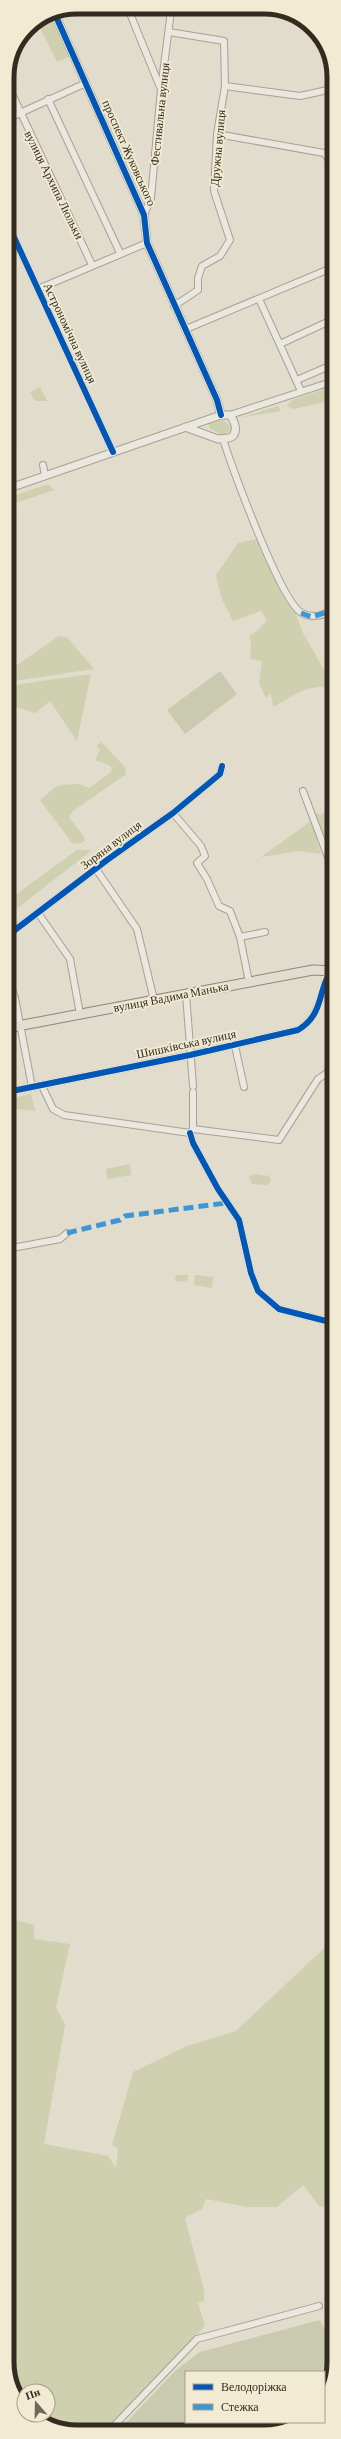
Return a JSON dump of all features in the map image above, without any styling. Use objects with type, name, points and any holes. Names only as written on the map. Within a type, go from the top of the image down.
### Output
[{"type":"main road","name":"вулиця Вадима Манька","points":[[14,1026],[313,970],[327,969]]},
{"type":"street","points":[[130,14],[161,89]]},
{"type":"street","name":"Фестивальна вулиця","points":[[144,215],[151,198],[161,89],[171,14]]},
{"type":"street","name":"проспект Жуковського","points":[[57,18],[144,215],[147,243],[217,400],[221,415]]},
{"type":"street","name":"Дружна вулиця","points":[[169,32],[224,41],[225,86],[218,134],[214,191],[230,240],[220,256],[202,266],[198,278],[198,290],[174,306]]},
{"type":"street","points":[[14,116],[86,83]]},
{"type":"street","points":[[225,86],[300,96],[327,91]]},
{"type":"street","name":"вулиця Архипа Люльки","points":[[14,99],[92,265]]},
{"type":"street","points":[[48,100],[120,253]]},
{"type":"street","points":[[218,134],[324,153],[327,157]]},
{"type":"street","name":"Астрономічна вулиця","points":[[14,237],[113,452]]},
{"type":"street","points":[[38,289],[120,253],[147,243]]},
{"type":"street","points":[[186,329],[327,270]]},
{"type":"street","points":[[259,299],[301,391]]},
{"type":"street","points":[[280,344],[327,322]]},
{"type":"street","points":[[297,380],[327,367]]},
{"type":"street","points":[[14,487],[221,415],[230,416],[327,383]]},
{"type":"street","points":[[185,427],[223,440],[229,438],[235,433],[235,424],[230,416]]},
{"type":"street","points":[[223,440],[248,510],[275,573],[300,613],[312,617],[327,612]]},
{"type":"street","points":[[42,465],[46,476]]},
{"type":"street","name":"Зоряна вулиця","points":[[14,931],[173,813],[220,774],[222,766]]},
{"type":"street","points":[[303,791],[327,858]]},
{"type":"street","points":[[173,813],[201,846],[205,856],[197,863],[207,879],[219,906],[230,911],[240,937],[249,982]]},
{"type":"street","points":[[96,869],[137,929],[154,1000]]},
{"type":"street","points":[[38,913],[70,959],[80,1014]]},
{"type":"street","points":[[240,937],[265,932]]},
{"type":"street","name":"Шишківська вулиця","points":[[14,1091],[235,1046],[290,1032],[304,1026],[321,1003],[327,979]]},
{"type":"street","points":[[186,994],[193,1089],[191,1131],[193,1143],[218,1189],[239,1220],[251,1273],[258,1291],[279,1309],[327,1321]]},
{"type":"street","points":[[14,995],[18,1025],[32,1087]]},
{"type":"street","points":[[235,1046],[244,1087]]},
{"type":"street","points":[[42,1086],[52,1109],[64,1115],[191,1131],[279,1140],[318,1079],[327,1073]]},
{"type":"street","points":[[14,1248],[60,1239],[67,1234]]},
{"type":"street","points":[[115,2425],[197,2340],[319,2306]]},
{"type":"green space","points":[[54,19],[71,56],[57,62],[40,27]]},
{"type":"green space","points":[[40,387],[47,401],[35,401],[30,392]]},
{"type":"green space","points":[[327,388],[327,402],[293,409],[287,406],[292,400]]},
{"type":"green space","points":[[278,406],[281,411],[239,418]]},
{"type":"green space","points":[[223,420],[230,426],[229,432],[222,435],[209,428],[209,424]]},
{"type":"green space","points":[[48,484],[54,490],[14,504],[14,496]]},
{"type":"green space","points":[[256,539],[263,548],[278,585],[295,612],[303,633],[327,675],[327,687],[307,689],[273,707],[271,693],[266,698],[259,683],[262,661],[250,659],[251,643],[249,636],[258,630],[267,620],[261,611],[233,621],[221,597],[216,575],[238,543]]},
{"type":"green space","points":[[59,636],[67,637],[94,669],[14,681],[14,667]]},
{"type":"green space","points":[[220,671],[237,694],[185,734],[167,710]]},
{"type":"green space","points":[[91,674],[77,741],[50,701],[35,713],[14,706],[14,685]]},
{"type":"green space","points":[[101,742],[125,767],[126,774],[73,811],[69,816],[83,835],[85,841],[79,844],[72,843],[40,800],[60,785],[80,784],[89,788],[110,773],[112,769],[109,765],[95,760],[100,750],[97,746]]},
{"type":"green space","points":[[327,812],[327,849],[314,815],[317,813],[320,815]]},
{"type":"green space","points":[[311,821],[321,854],[299,851],[261,857]]},
{"type":"green space","points":[[77,850],[92,850],[14,911],[14,896]]},
{"type":"green space","points":[[31,1094],[35,1111],[14,1109],[14,1098]]},
{"type":"green space","points":[[130,1164],[131,1175],[107,1179],[106,1169]]},
{"type":"green space","points":[[254,1174],[269,1176],[271,1182],[267,1185],[252,1184],[249,1177]]},
{"type":"green space","points":[[176,1275],[188,1275],[187,1282],[175,1281]]},
{"type":"green space","points":[[195,1275],[213,1277],[212,1288],[194,1285]]},
{"type":"green space","points":[[15,1920],[34,1925],[34,1939],[70,1944],[56,2007],[65,2025],[44,2144],[108,2156],[116,2168],[118,2149],[112,2145],[133,2072],[187,2046],[236,2031],[327,1946],[327,2205],[320,2207],[303,2185],[277,2207],[247,2207],[206,2199],[202,2209],[185,2218],[204,2290],[204,2301],[198,2303],[205,2326],[111,2425],[77,2425],[56,2422],[56,2383],[18,2383],[14,2366]]},
{"type":"green space","points":[[320,2320],[327,2334],[327,2367],[323,2371],[185,2371],[185,2423],[237,2423],[237,2425],[124,2425],[176,2370],[200,2352]]},
{"type":"marked path","points":[[301,613],[312,617],[327,612]]},
{"type":"marked path","points":[[67,1233],[120,1220],[125,1216],[226,1203]]},
{"type":"cycle path","points":[[57,18],[144,215],[147,243],[217,400],[221,415]]},
{"type":"cycle path","points":[[14,237],[113,452]]},
{"type":"cycle path","points":[[14,931],[107,860],[173,813],[220,774],[222,766]]},
{"type":"cycle path","points":[[14,1091],[190,1055],[298,1030],[313,1016],[327,978]]},
{"type":"cycle path","points":[[190,1133],[193,1143],[218,1189],[239,1220],[251,1273],[258,1291],[279,1309],[327,1321]]}]
